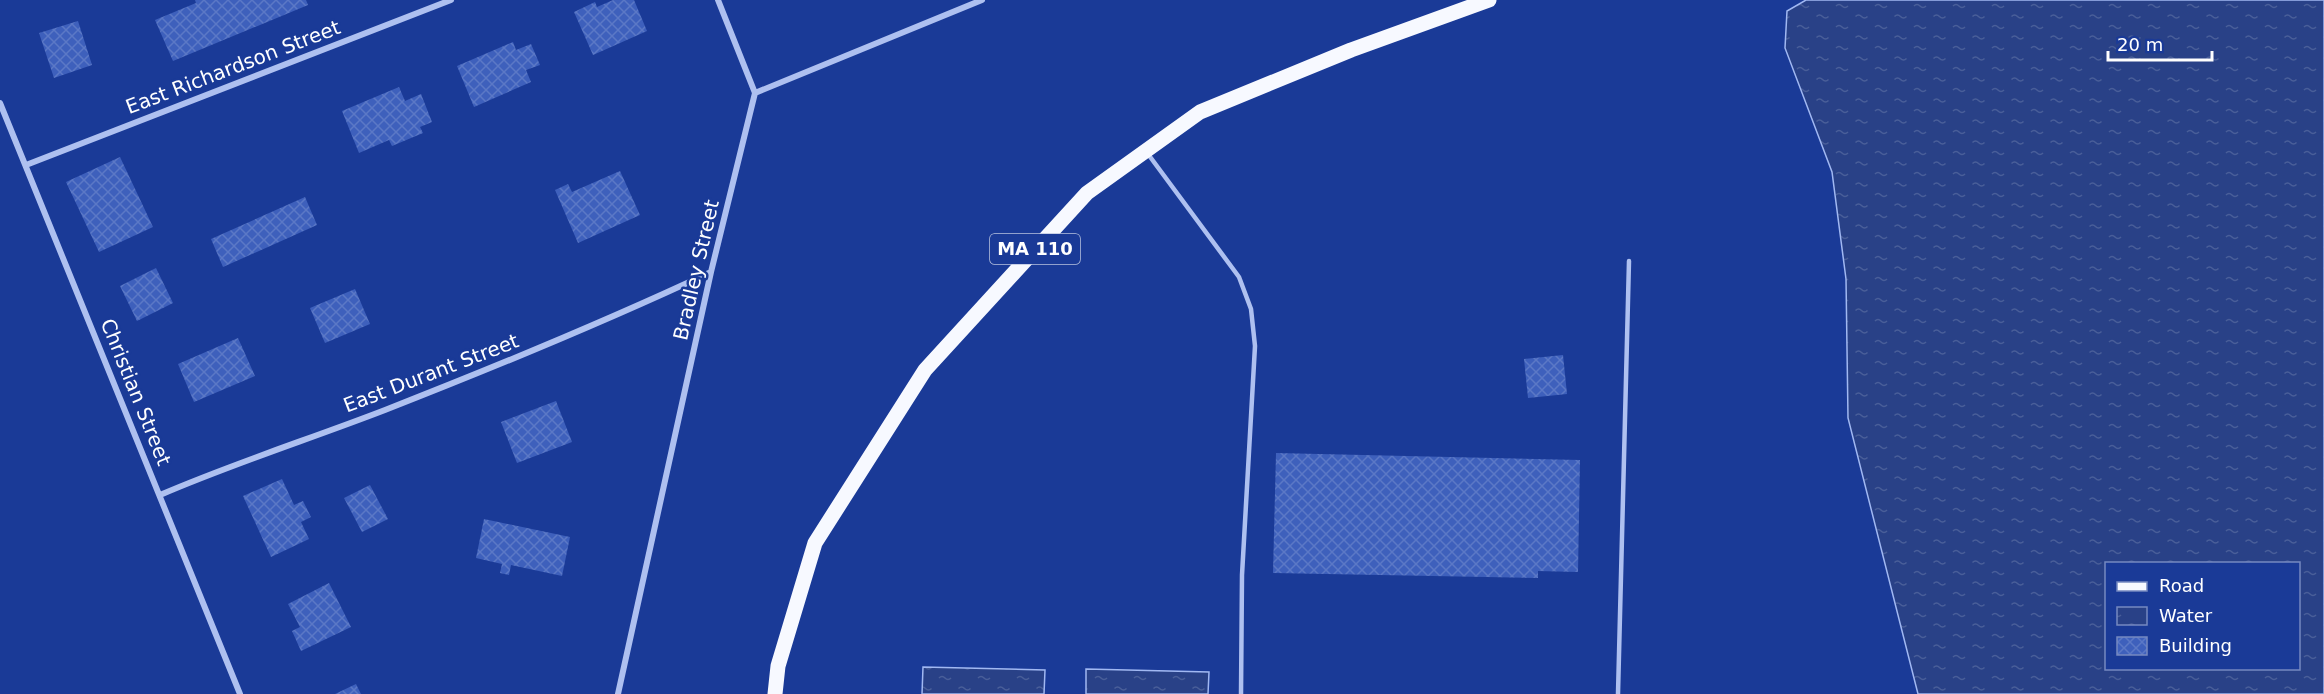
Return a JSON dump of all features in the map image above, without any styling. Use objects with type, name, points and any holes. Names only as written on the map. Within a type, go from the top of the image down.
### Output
[{"type":"main road","name":"MA 110","points":[[775,694],[778,666],[815,543],[925,370],[1087,193],[1200,112],[1351,50],[1489,0]]},
{"type":"street","name":"East Richardson Street","points":[[26,165],[451,0]]},
{"type":"street","points":[[718,0],[755,93],[982,0]]},
{"type":"street","name":"Bradley Street","points":[[618,694],[711,272],[755,93]]},
{"type":"street","name":"Christian Street","points":[[0,103],[240,694]]},
{"type":"street","name":"East Durant Street","points":[[160,495],[219,470],[383,410],[579,332],[711,272]]},
{"type":"lane","points":[[1145,150],[1239,277],[1251,309],[1255,346],[1242,575],[1240,694]]},
{"type":"lane","points":[[1618,694],[1629,261]]},
{"type":"water","points":[[1806,0],[2324,0],[2324,694],[1918,694],[1848,418],[1846,279],[1832,172],[1785,48],[1787,11]]},
{"type":"water","points":[[923,667],[1045,670],[1044,694],[922,694]]},
{"type":"water","points":[[1086,669],[1209,672],[1208,694],[1086,694]]},
{"type":"building","points":[[195,0],[306,0],[308,5],[173,61],[155,20],[196,3]]},
{"type":"building","points":[[613,0],[634,0],[647,31],[593,55],[574,12],[595,2],[597,7]]},
{"type":"building","points":[[78,21],[92,65],[54,78],[39,33]]},
{"type":"building","points":[[513,42],[516,50],[531,44],[540,65],[526,70],[531,82],[474,107],[457,66]]},
{"type":"building","points":[[399,87],[405,101],[421,94],[432,122],[420,127],[423,133],[392,146],[389,140],[359,153],[342,111]]},
{"type":"building","points":[[120,157],[153,227],[99,252],[66,182]]},
{"type":"building","points":[[620,171],[640,215],[578,243],[555,190],[568,184],[572,192]]},
{"type":"building","points":[[305,197],[317,225],[223,267],[211,239]]},
{"type":"building","points":[[156,268],[173,303],[137,321],[120,286]]},
{"type":"building","points":[[355,289],[370,324],[325,343],[310,308]]},
{"type":"building","points":[[238,338],[255,376],[194,402],[178,364]]},
{"type":"building","points":[[1563,355],[1567,394],[1528,398],[1524,359]]},
{"type":"building","points":[[556,401],[572,442],[517,463],[501,422]]},
{"type":"building","points":[[1276,453],[1580,460],[1578,572],[1538,571],[1538,578],[1273,573]]},
{"type":"building","points":[[282,479],[294,505],[303,501],[311,517],[301,522],[309,539],[271,557],[243,496]]},
{"type":"building","points":[[370,485],[388,519],[362,532],[344,498]]},
{"type":"building","points":[[484,519],[570,537],[562,576],[511,565],[509,575],[500,573],[502,564],[476,558]]},
{"type":"building","points":[[329,583],[351,627],[301,651],[292,631],[300,627],[288,604]]},
{"type":"building","points":[[356,684],[361,694],[335,694]]}]
